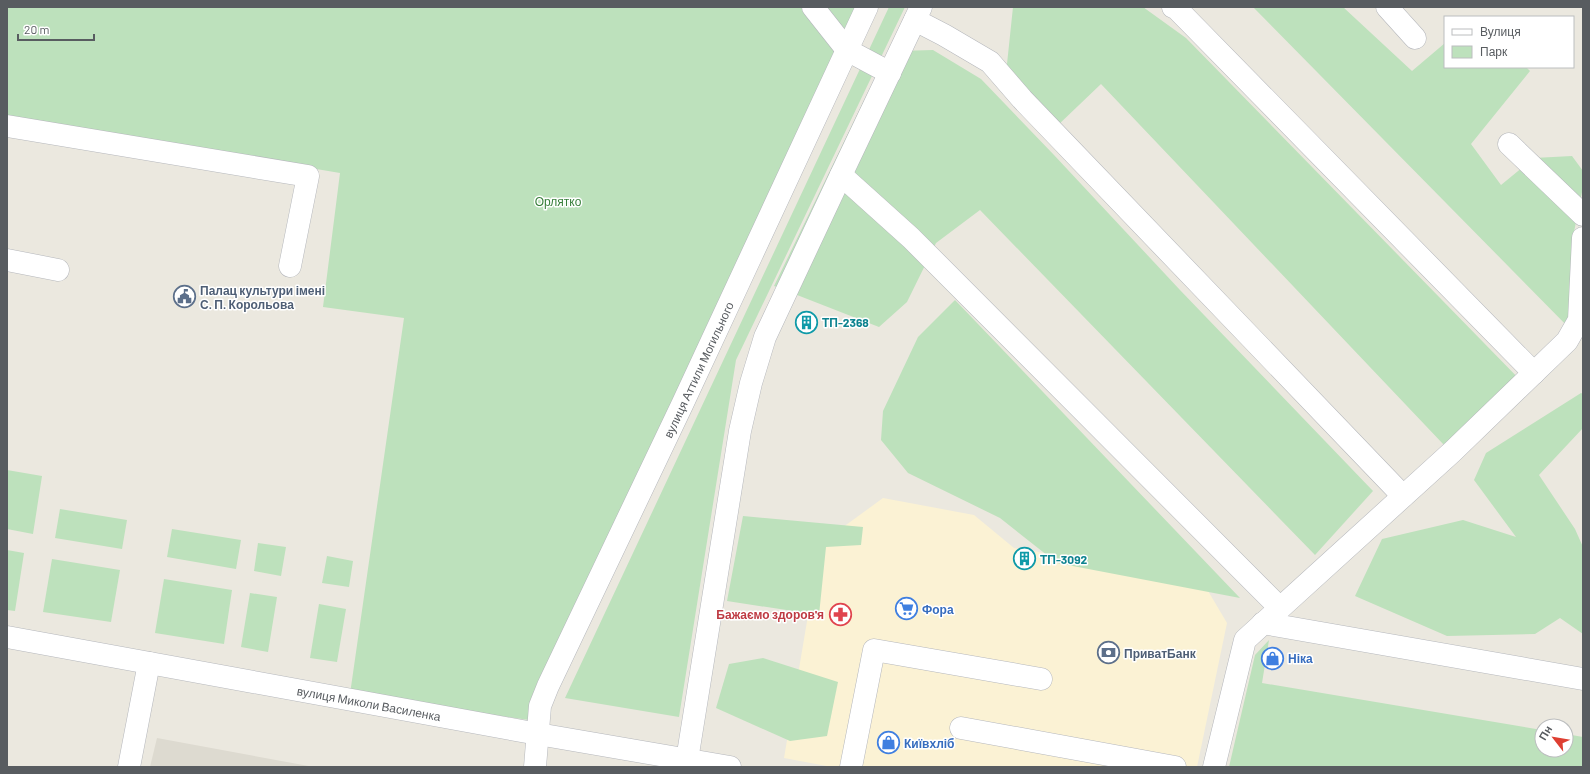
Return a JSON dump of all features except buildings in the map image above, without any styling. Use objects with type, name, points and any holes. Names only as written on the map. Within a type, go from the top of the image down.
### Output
[{"type":"street","points":[[813,7],[847,50],[890,73]]},
{"type":"street","name":"вулиця Аттили Могильного","points":[[535,767],[540,706],[548,686],[682,405],[868,7]]},
{"type":"street","points":[[1173,7],[1177,9],[1534,373]]},
{"type":"street","points":[[1387,7],[1415,38]]},
{"type":"street","points":[[687,760],[740,431],[751,382],[765,337],[840,175],[918,14],[944,35],[990,62],[1028,105],[1403,496]]},
{"type":"street","points":[[7,126],[308,176],[290,266]]},
{"type":"street","points":[[1510,144],[1583,215]]},
{"type":"street","points":[[840,175],[911,238],[1280,608]]},
{"type":"street","points":[[1214,767],[1245,640],[1452,452],[1534,373],[1575,345],[1579,320],[1583,238]]},
{"type":"street","points":[[7,260],[58,270]]},
{"type":"street","points":[[1263,623],[1583,679]]},
{"type":"street","name":"вулиця Миколи Василенка","points":[[7,637],[538,734],[730,767]]},
{"type":"street","points":[[851,767],[874,650],[1041,679]]},
{"type":"street","points":[[128,767],[149,663]]},
{"type":"street","points":[[961,728],[1175,767]]},
{"type":"shaded area","points":[[883,498],[974,515],[1014,548],[1201,579],[1227,623],[1197,767],[832,767],[784,758],[820,544]]},
{"type":"shaded area","points":[[157,738],[314,767],[150,767]]},
{"type":"green space","name":"Орлятко","points":[[7,7],[864,7],[536,721],[350,694],[404,318],[323,307],[340,173],[7,117]]},
{"type":"green space","points":[[889,7],[905,7],[736,360],[679,717],[565,698]]},
{"type":"green space","points":[[1013,7],[1143,7],[1186,38],[1528,388],[1444,445],[1101,84],[1056,127],[1005,83]]},
{"type":"green space","points":[[1253,7],[1343,7],[1412,71],[1444,44],[1444,68],[1527,68],[1530,71],[1471,144],[1501,185],[1534,158],[1572,156],[1583,171],[1583,187],[1574,232],[1583,297],[1577,336]]},
{"type":"green space","points":[[933,50],[981,79],[1180,290],[1373,491],[1315,555],[980,210],[936,243],[907,302],[879,327],[774,286],[870,88],[899,51]]},
{"type":"green space","points":[[955,300],[1240,598],[1057,563],[1000,518],[908,473],[881,440],[883,411],[918,337]]},
{"type":"green space","points":[[1581,393],[1583,394],[1583,428],[1539,475],[1575,529],[1583,547],[1583,634],[1560,618],[1535,634],[1447,636],[1355,596],[1382,539],[1463,520],[1516,537],[1474,480],[1486,453]]},
{"type":"green space","points":[[7,470],[42,476],[33,534],[7,529]]},
{"type":"green space","points":[[60,509],[127,520],[122,549],[55,538]]},
{"type":"green space","points":[[743,516],[863,527],[861,545],[826,547],[819,615],[727,601]]},
{"type":"green space","points":[[172,529],[241,540],[236,569],[167,557]]},
{"type":"green space","points":[[258,543],[286,547],[281,576],[254,571]]},
{"type":"green space","points":[[7,550],[24,553],[15,611],[7,610]]},
{"type":"green space","points":[[327,556],[353,561],[349,587],[322,583]]},
{"type":"green space","points":[[52,559],[120,570],[111,622],[43,612]]},
{"type":"green space","points":[[164,579],[232,590],[224,644],[155,633]]},
{"type":"green space","points":[[250,593],[277,597],[268,652],[241,647]]},
{"type":"green space","points":[[319,604],[346,609],[337,662],[310,658]]},
{"type":"green space","points":[[1269,640],[1262,683],[1534,729],[1534,758],[1574,758],[1574,735],[1583,737],[1583,767],[1229,767],[1255,655]]},
{"type":"green space","points":[[763,658],[838,682],[827,736],[790,741],[716,708],[729,664]]},
{"type":"place","name":"Палац культури імені С. П. Корольова","points":[[185,297]]},
{"type":"place","name":"ТП-2368","points":[[807,322]]},
{"type":"place","name":"ТП-3092","points":[[1024,559]]},
{"type":"place","name":"Фора","points":[[907,609]]},
{"type":"place","name":"Бажаємо здоров'я","points":[[840,614]]},
{"type":"place","name":"ПриватБанк","points":[[1108,653]]},
{"type":"place","name":"Ніка","points":[[1272,658]]},
{"type":"place","name":"Київхліб","points":[[888,743]]}]
